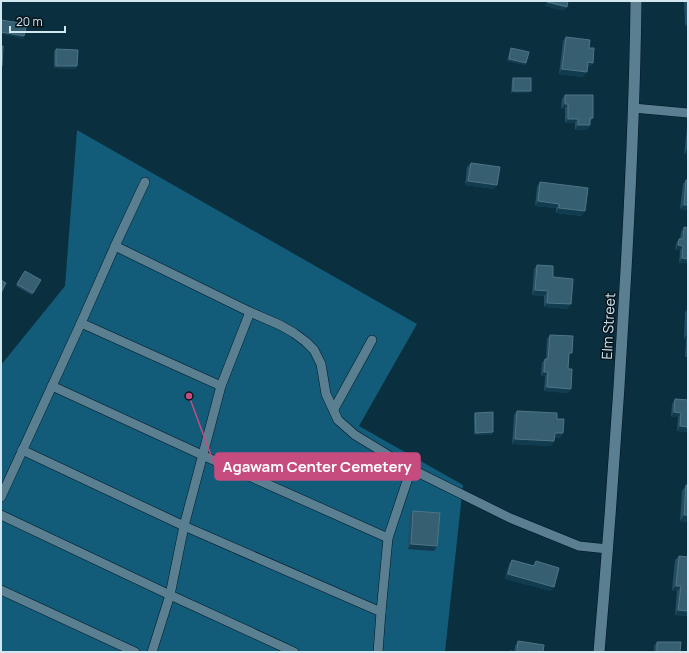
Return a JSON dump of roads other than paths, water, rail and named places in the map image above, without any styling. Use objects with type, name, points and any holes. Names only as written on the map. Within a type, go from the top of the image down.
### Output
[{"type":"street","name":"Elm Street","points":[[600,652],[620,375],[629,202],[636,1]]},
{"type":"lane","points":[[633,108],[688,113]]},
{"type":"lane","points":[[1,497],[145,182]]},
{"type":"lane","points":[[115,246],[250,312],[280,325],[306,342],[314,350],[320,364],[326,394],[338,420],[355,435],[411,469],[510,518],[579,546],[608,549]]},
{"type":"lane","points":[[152,652],[170,595],[184,526],[221,386],[250,312]]},
{"type":"lane","points":[[81,323],[221,386]]},
{"type":"lane","points":[[334,409],[372,340]]},
{"type":"lane","points":[[52,386],[388,538]]},
{"type":"lane","points":[[22,450],[184,526],[381,612]]},
{"type":"lane","points":[[378,652],[388,538],[411,469]]},
{"type":"lane","points":[[1,515],[294,652]]},
{"type":"lane","points":[[1,590],[135,652]]},
{"type":"place","name":"Agawam Center Cemetery","points":[[189,396]]}]
